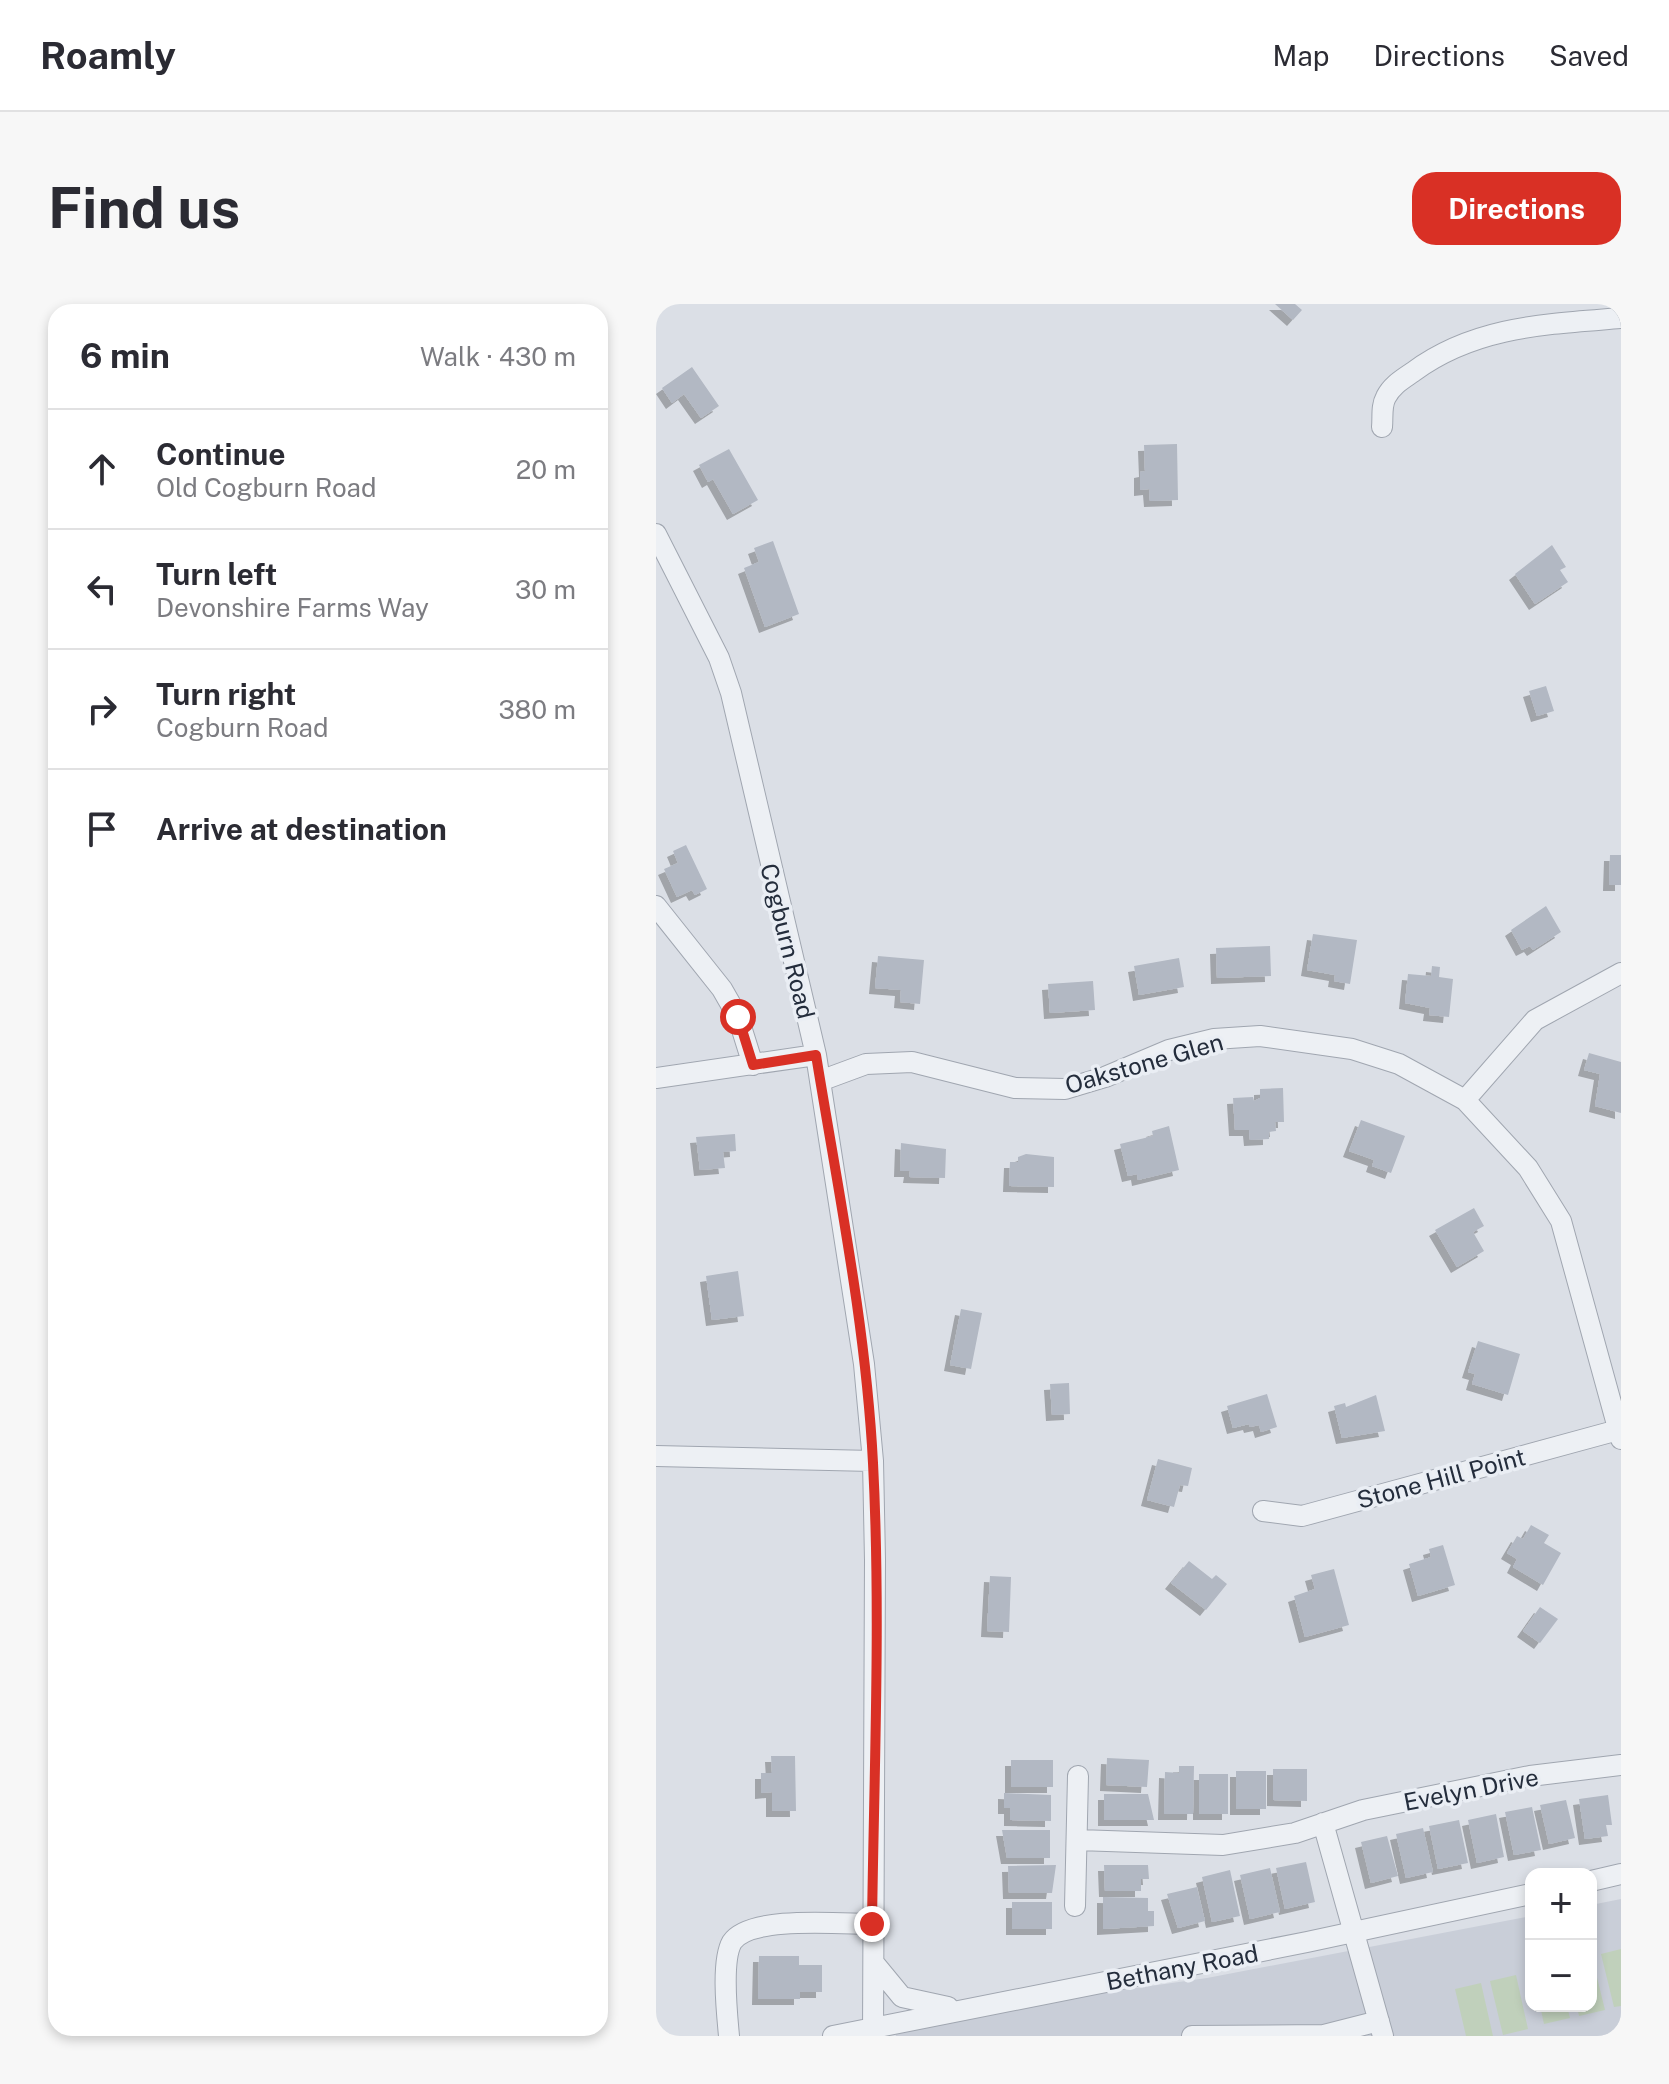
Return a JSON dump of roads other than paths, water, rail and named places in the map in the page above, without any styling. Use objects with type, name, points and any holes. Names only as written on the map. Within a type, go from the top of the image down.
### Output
[{"type":"street","points":[[1382,427],[1383,405],[1395,385],[1427,362],[1463,343],[1528,326],[1621,318]]},
{"type":"street","name":"Cogburn Road","points":[[656,534],[719,658],[731,693],[816,1055],[852,1277],[873,1461],[873,2032]]},
{"type":"street","points":[[656,906],[722,989],[738,1017],[753,1065]]},
{"type":"street","points":[[1465,1100],[1535,1020],[1621,973]]},
{"type":"street","name":"Oakstone Glen","points":[[820,1081],[866,1064],[912,1062],[1015,1088],[1065,1089],[1105,1077],[1169,1050],[1214,1039],[1260,1036],[1306,1040],[1374,1055],[1399,1064],[1465,1100],[1528,1168],[1561,1221],[1620,1434]]},
{"type":"street","points":[[656,1078],[816,1055]]},
{"type":"street","name":"Stone Hill Point","points":[[1263,1511],[1302,1516],[1620,1434]]},
{"type":"street","points":[[656,1456],[873,1461]]},
{"type":"street","name":"Evelyn Drive","points":[[1078,1840],[1223,1845],[1295,1833],[1363,1810],[1530,1776],[1621,1765]]},
{"type":"street","points":[[1075,1906],[1078,1776]]},
{"type":"street","points":[[1192,2036],[1324,2035],[1381,2029],[1323,1823]]},
{"type":"street","points":[[1597,1880],[1621,1874]]},
{"type":"street","name":"Bethany Road","points":[[833,2036],[873,2032],[968,2009],[1525,1895]]},
{"type":"street","points":[[729,2036],[727,1962],[731,1943],[739,1935],[751,1928],[782,1924],[872,1924]]},
{"type":"street","points":[[874,1963],[894,1991],[908,2000],[968,2009]]}]
